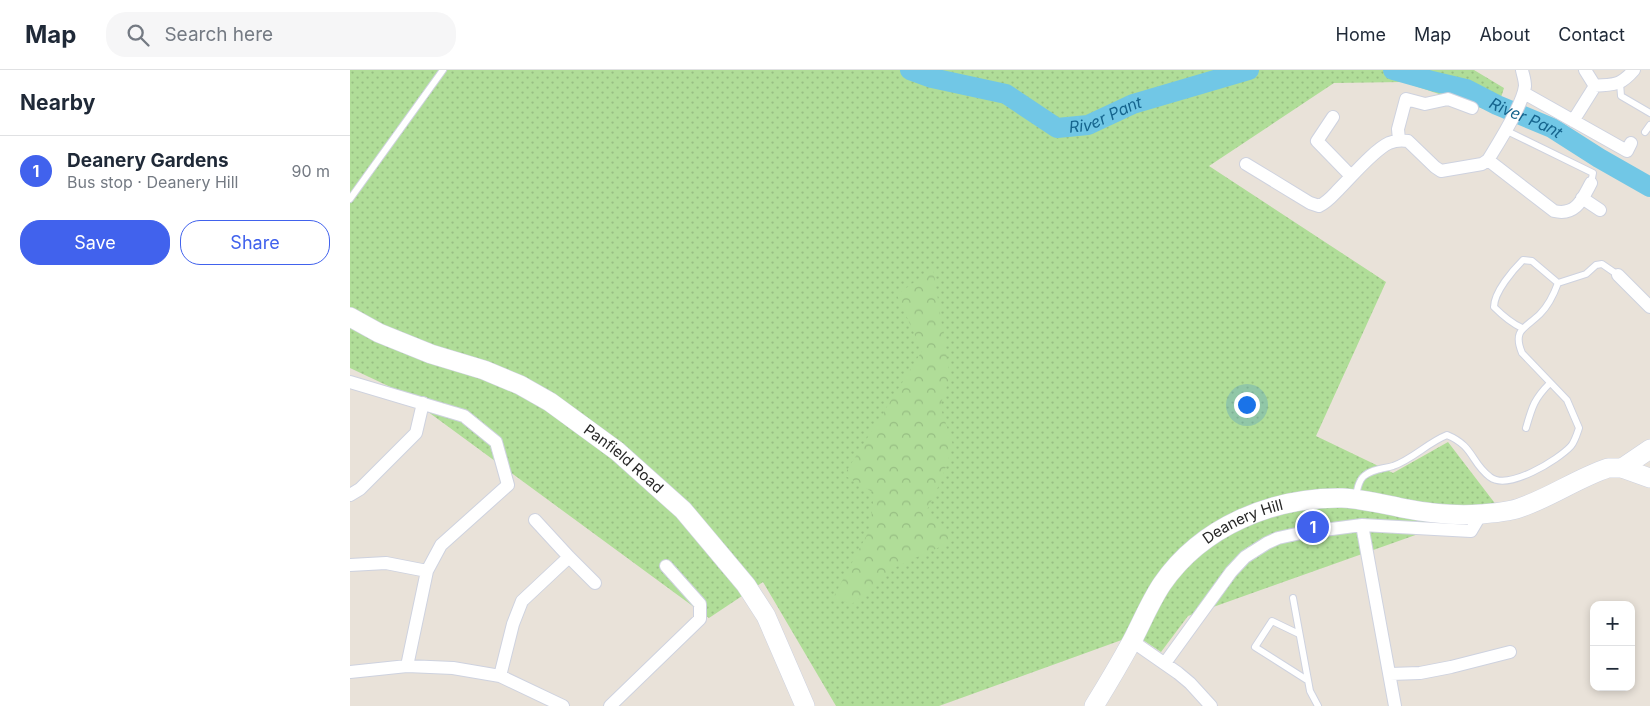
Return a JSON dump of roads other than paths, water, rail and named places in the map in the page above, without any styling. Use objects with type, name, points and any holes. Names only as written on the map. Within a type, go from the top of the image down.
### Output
[{"type":"main road","name":"Panfield Road","points":[[350,317],[379,333],[430,354],[484,370],[520,385],[550,402],[617,452],[683,510],[746,584],[766,616],[805,706]]},
{"type":"main road","name":"Deanery Hill","points":[[1622,468],[1650,449]]},
{"type":"main road","name":"Deanery Hill","points":[[1094,706],[1132,641],[1155,596],[1173,570],[1198,545],[1246,516],[1292,501],[1319,498],[1356,499],[1427,512],[1480,514],[1521,508],[1608,468],[1622,468],[1650,478]]},
{"type":"street","points":[[1246,164],[1310,203],[1319,206],[1336,193],[1383,146],[1399,140],[1408,140],[1441,171],[1482,164],[1488,160],[1522,97],[1525,82],[1522,70]]},
{"type":"street","points":[[1585,70],[1595,86]]},
{"type":"street","points":[[1595,86],[1620,83],[1634,70]]},
{"type":"street","points":[[1573,121],[1595,86]]},
{"type":"street","points":[[1522,97],[1573,121],[1627,150],[1631,144]]},
{"type":"street","points":[[1399,140],[1398,129],[1406,99],[1425,104],[1448,99],[1472,108]]},
{"type":"street","points":[[1333,117],[1318,140],[1351,176]]},
{"type":"street","points":[[1488,160],[1554,211],[1562,213],[1574,209],[1579,204],[1591,183]]},
{"type":"street","points":[[1582,198],[1600,210]]},
{"type":"street","points":[[1618,275],[1650,307]]},
{"type":"street","points":[[350,382],[384,394],[464,416],[496,442],[508,485],[441,545],[427,571],[407,666]]},
{"type":"street","points":[[350,495],[360,489],[416,433],[422,403]]},
{"type":"street","name":"Deanery Hill","points":[[1165,663],[1231,572],[1245,557],[1267,543],[1289,535],[1362,525],[1471,531],[1480,514]]},
{"type":"street","points":[[535,520],[595,582]]},
{"type":"street","points":[[1362,525],[1390,674],[1394,706]]},
{"type":"street","points":[[500,676],[513,624],[522,602],[569,557]]},
{"type":"street","points":[[350,565],[386,563],[427,571]]},
{"type":"street","points":[[610,706],[700,619],[700,604],[666,566]]},
{"type":"street","points":[[1132,641],[1165,663],[1190,683],[1211,706]]},
{"type":"street","points":[[1390,674],[1420,673],[1510,652]]},
{"type":"street","points":[[350,672],[407,666],[453,668],[500,676],[562,706]]},
{"type":"lane","points":[[350,199],[443,70]]},
{"type":"lane","points":[[1620,83],[1621,96],[1650,113]]},
{"type":"lane","points":[[1645,132],[1650,125]]},
{"type":"lane","points":[[1507,127],[1593,173],[1591,183]]},
{"type":"lane","points":[[1522,328],[1513,325],[1494,307],[1494,299],[1516,267],[1524,260],[1532,261],[1558,283]]},
{"type":"lane","points":[[1558,283],[1586,274],[1596,264],[1602,264],[1618,275]]},
{"type":"lane","points":[[1356,499],[1362,477],[1374,470],[1394,465],[1415,455],[1434,440],[1447,435],[1459,440],[1472,453],[1483,470],[1492,478],[1501,481],[1514,479],[1550,463],[1572,444],[1579,428],[1567,400],[1522,353],[1518,343],[1522,328],[1540,314],[1554,295],[1558,283]]},
{"type":"lane","points":[[1526,428],[1533,403],[1550,383]]},
{"type":"lane","points":[[1293,598],[1307,680],[1310,691],[1318,706]]},
{"type":"lane","points":[[1299,634],[1272,621],[1255,647],[1307,680]]},
{"type":"waterway","name":"River Pant","points":[[910,70],[932,78],[1006,94],[1057,128],[1088,125],[1133,104],[1249,70]]},
{"type":"waterway","name":"River Pant","points":[[1393,70],[1466,89],[1497,105],[1552,128],[1650,187]]},
{"type":"place","name":"Deanery Gardens","points":[[1313,527]]}]
